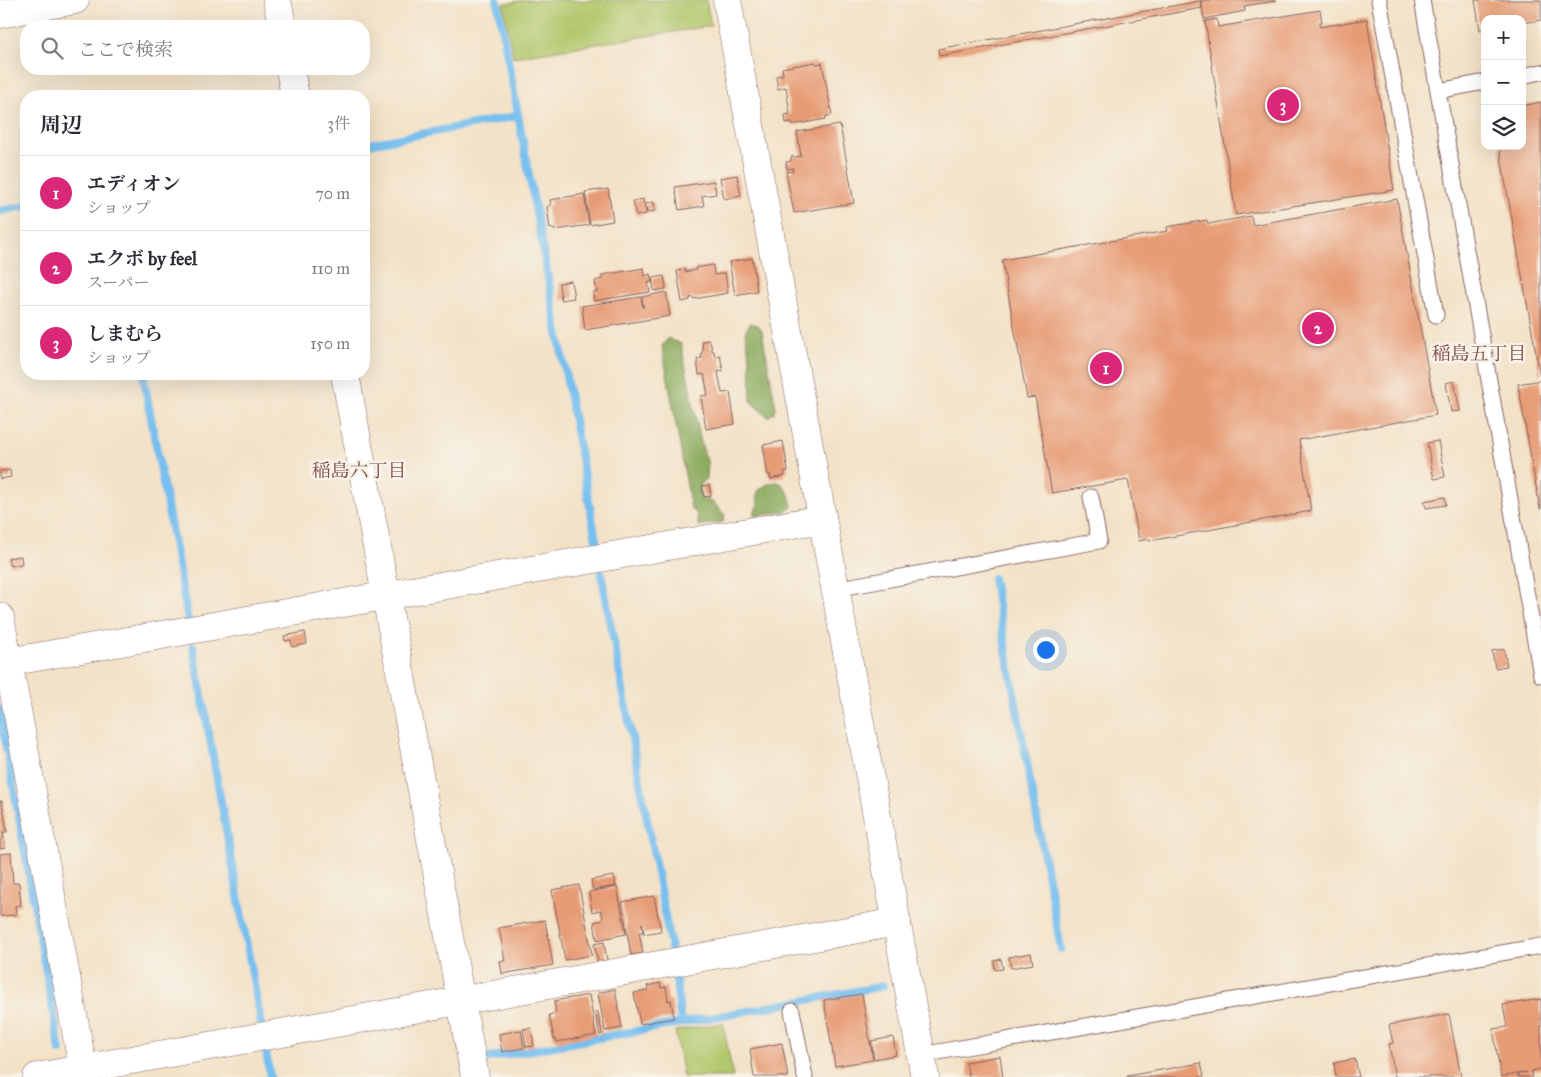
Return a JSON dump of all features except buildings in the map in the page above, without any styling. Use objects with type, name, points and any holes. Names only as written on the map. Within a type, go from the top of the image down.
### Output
[{"type":"street","points":[[0,14],[75,0]]},
{"type":"street","points":[[278,0],[281,20]]},
{"type":"street","points":[[727,0],[923,1066]]},
{"type":"street","points":[[291,75],[294,90]]},
{"type":"street","points":[[347,380],[475,1077]]},
{"type":"street","points":[[4,662],[822,519]]},
{"type":"street","points":[[0,618],[4,662],[99,1070]]},
{"type":"street","points":[[37,1077],[99,1070],[460,1001],[897,922]]},
{"type":"lane","points":[[1379,0],[1436,315]]},
{"type":"lane","points":[[1422,0],[1541,675]]},
{"type":"lane","points":[[1526,75],[1541,72]]},
{"type":"lane","points":[[1438,91],[1481,83]]},
{"type":"lane","points":[[835,589],[1099,541],[1091,497]]},
{"type":"lane","points":[[923,1066],[1541,946]]},
{"type":"lane","points":[[792,1011],[805,1077]]},
{"type":"green space","points":[[524,0],[706,0],[711,26],[513,57],[503,4]]},
{"type":"green space","points":[[750,323],[758,325],[762,331],[776,408],[774,413],[768,417],[751,402],[750,360],[745,332]]},
{"type":"green space","points":[[668,338],[681,344],[701,443],[708,464],[707,478],[701,483],[700,497],[712,502],[725,515],[723,522],[698,526],[697,514],[691,509],[662,346]]},
{"type":"green space","points":[[778,482],[784,486],[788,493],[792,507],[786,511],[753,515],[758,504],[757,494],[759,490],[769,483]]},
{"type":"green space","points":[[723,1023],[733,1077],[683,1077],[675,1031]]},
{"type":"waterway","points":[[497,0],[597,545]]},
{"type":"waterway","points":[[370,144],[517,116]]},
{"type":"waterway","points":[[0,211],[20,207]]},
{"type":"waterway","points":[[144,380],[188,620]]},
{"type":"waterway","points":[[601,572],[671,948]]},
{"type":"waterway","points":[[993,578],[1061,949]]},
{"type":"waterway","points":[[193,646],[261,1023]]},
{"type":"waterway","points":[[0,710],[60,1051]]},
{"type":"waterway","points":[[483,1065],[482,1059],[681,1023],[676,979]]},
{"type":"waterway","points":[[681,1023],[883,986]]},
{"type":"waterway","points":[[266,1052],[270,1077]]},
{"type":"place","name":"しまむら","points":[[1283,105]]},
{"type":"place","name":"エクボ by feel","points":[[1318,328]]},
{"type":"place","name":"エディオン","points":[[1106,368]]},
{"type":"district","name":"稲島五丁目","points":[[1479,353]]},
{"type":"district","name":"稲島六丁目","points":[[359,470]]}]
